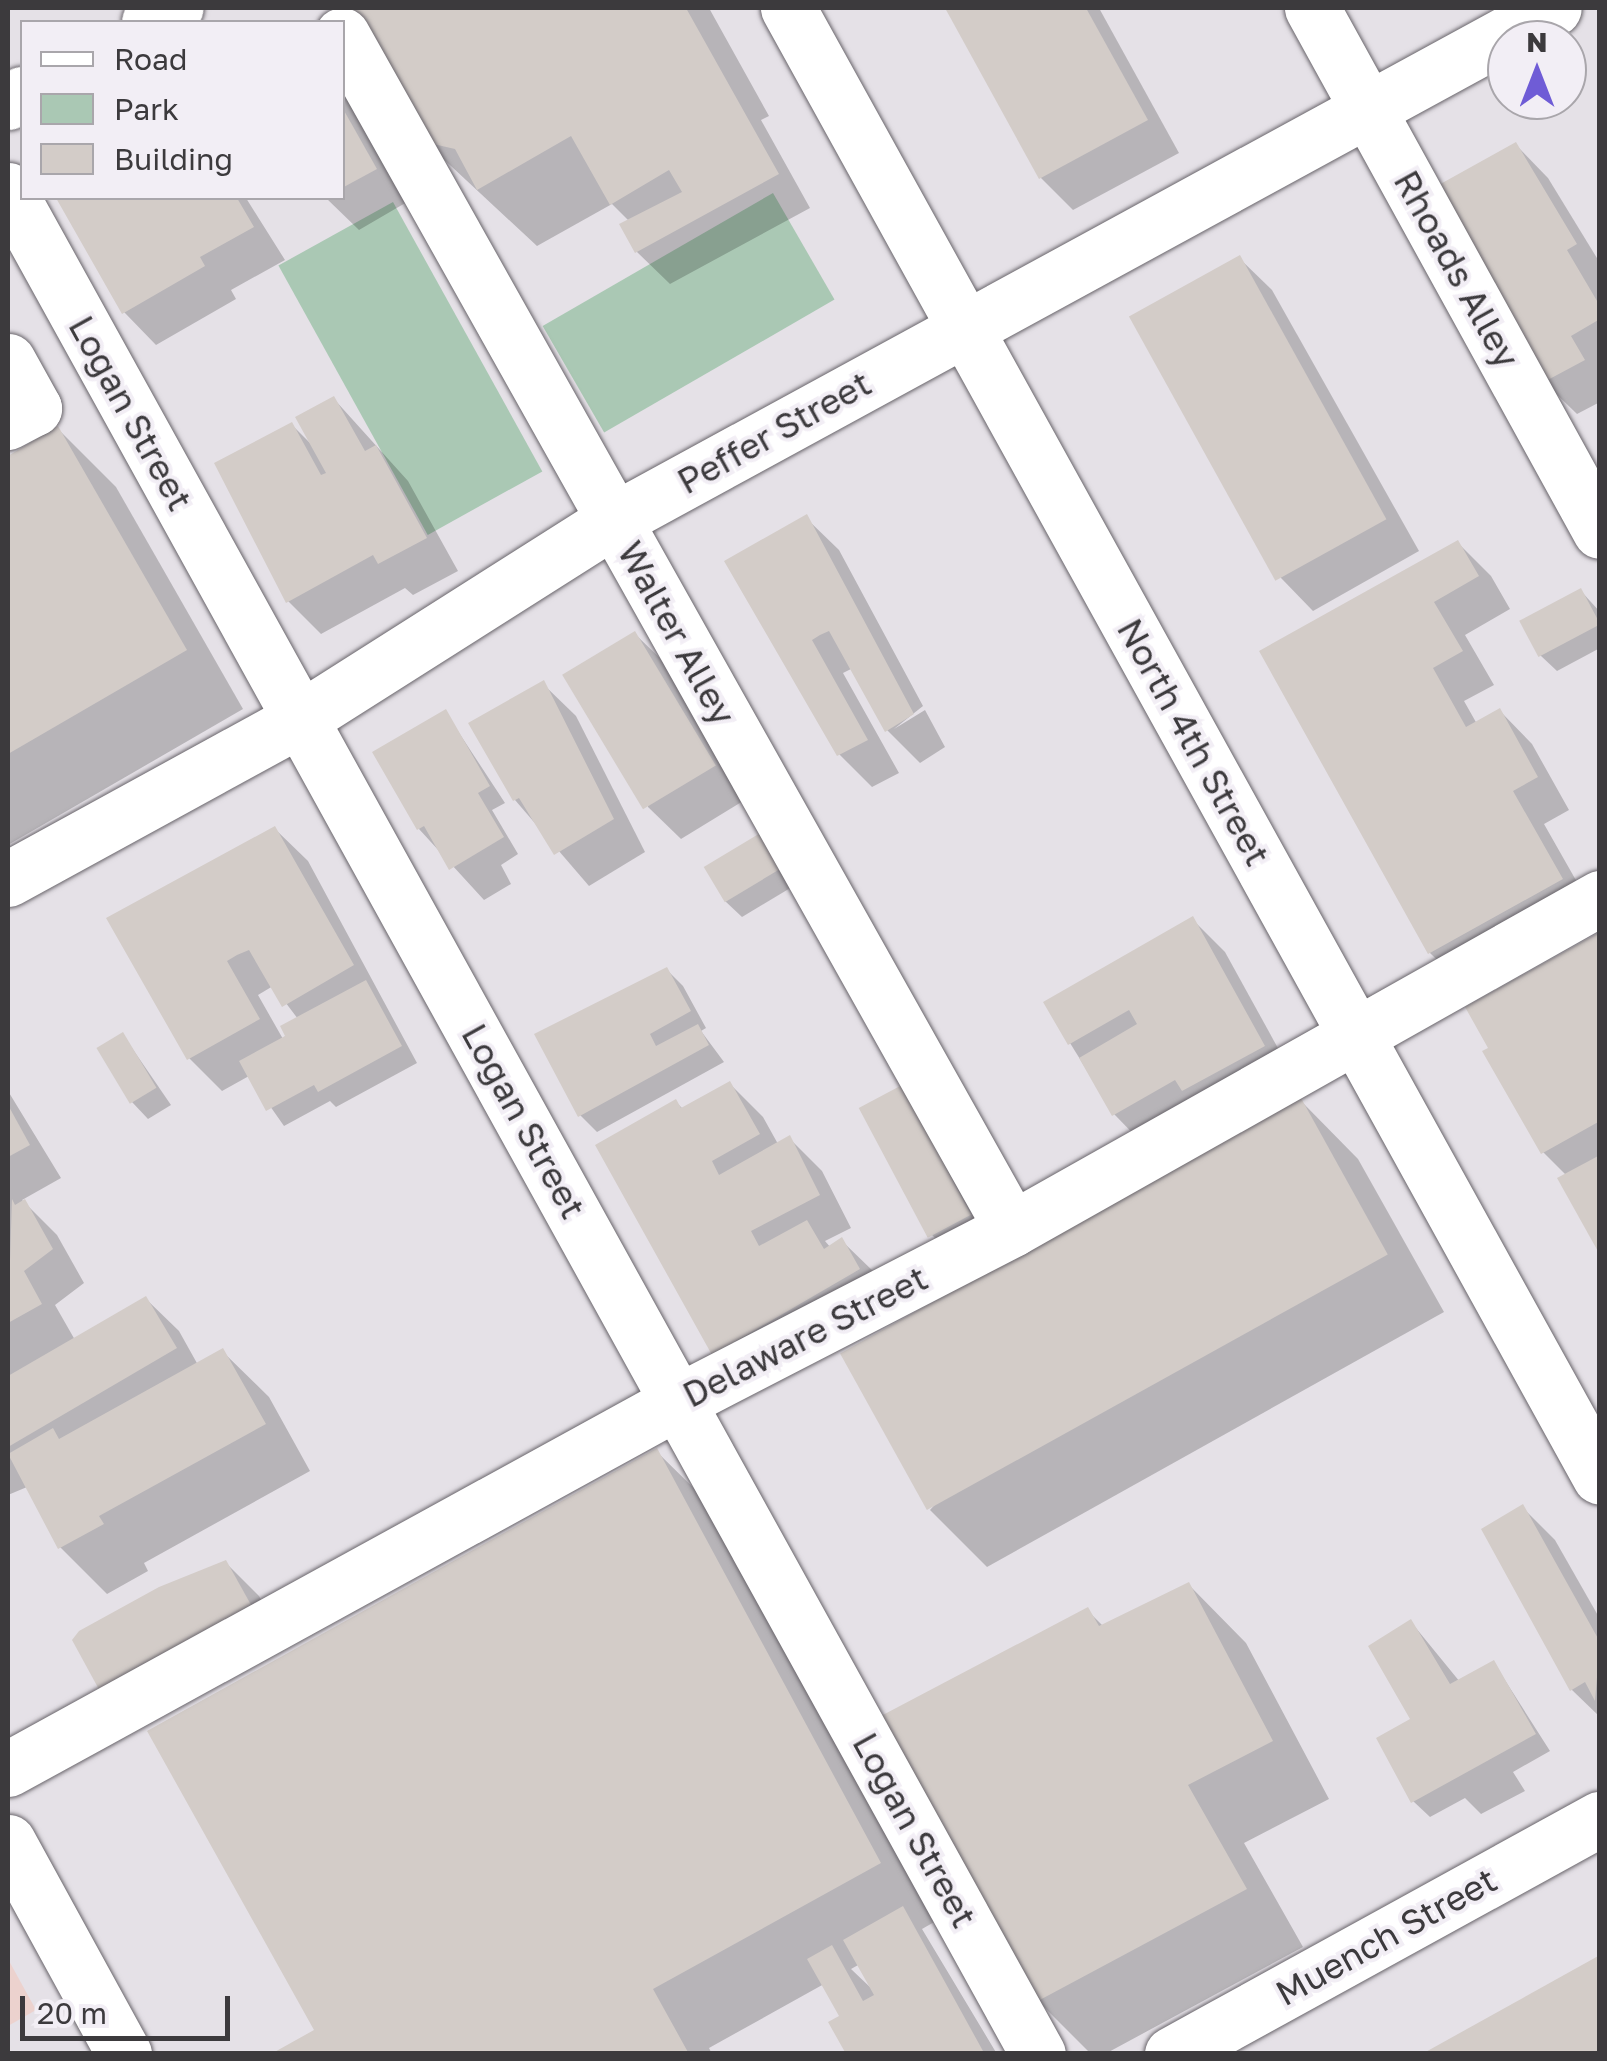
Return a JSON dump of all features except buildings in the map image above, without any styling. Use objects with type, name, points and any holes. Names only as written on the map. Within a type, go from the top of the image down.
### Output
[{"type":"street","points":[[153,20],[175,8]]},
{"type":"street","name":"North 4th Street","points":[[788,8],[1600,1477]]},
{"type":"street","name":"Rhoads Alley","points":[[1312,8],[1593,505]]},
{"type":"street","name":"Peffer Street","points":[[8,879],[300,719],[614,520],[964,326],[1371,112],[1554,8]]},
{"type":"street","name":"Walter Alley","points":[[345,41],[1012,1229]]},
{"type":"street","name":"Logan Street","points":[[8,190],[1038,2054]]},
{"type":"street","points":[[8,361],[34,408],[8,422]]},
{"type":"street","name":"Delaware Street","points":[[8,1769],[679,1401],[1012,1229],[1354,1031],[1600,898]]},
{"type":"street","name":"Muench Street","points":[[1172,2054],[1600,1820]]},
{"type":"street","points":[[8,1842],[124,2054]]},
{"type":"shaded area","points":[[8,1959],[36,2010],[8,2026]]},
{"type":"green space","points":[[773,193],[834,300],[604,433],[543,326]]},
{"type":"green space","points":[[393,202],[542,471],[428,535],[278,266]]}]
